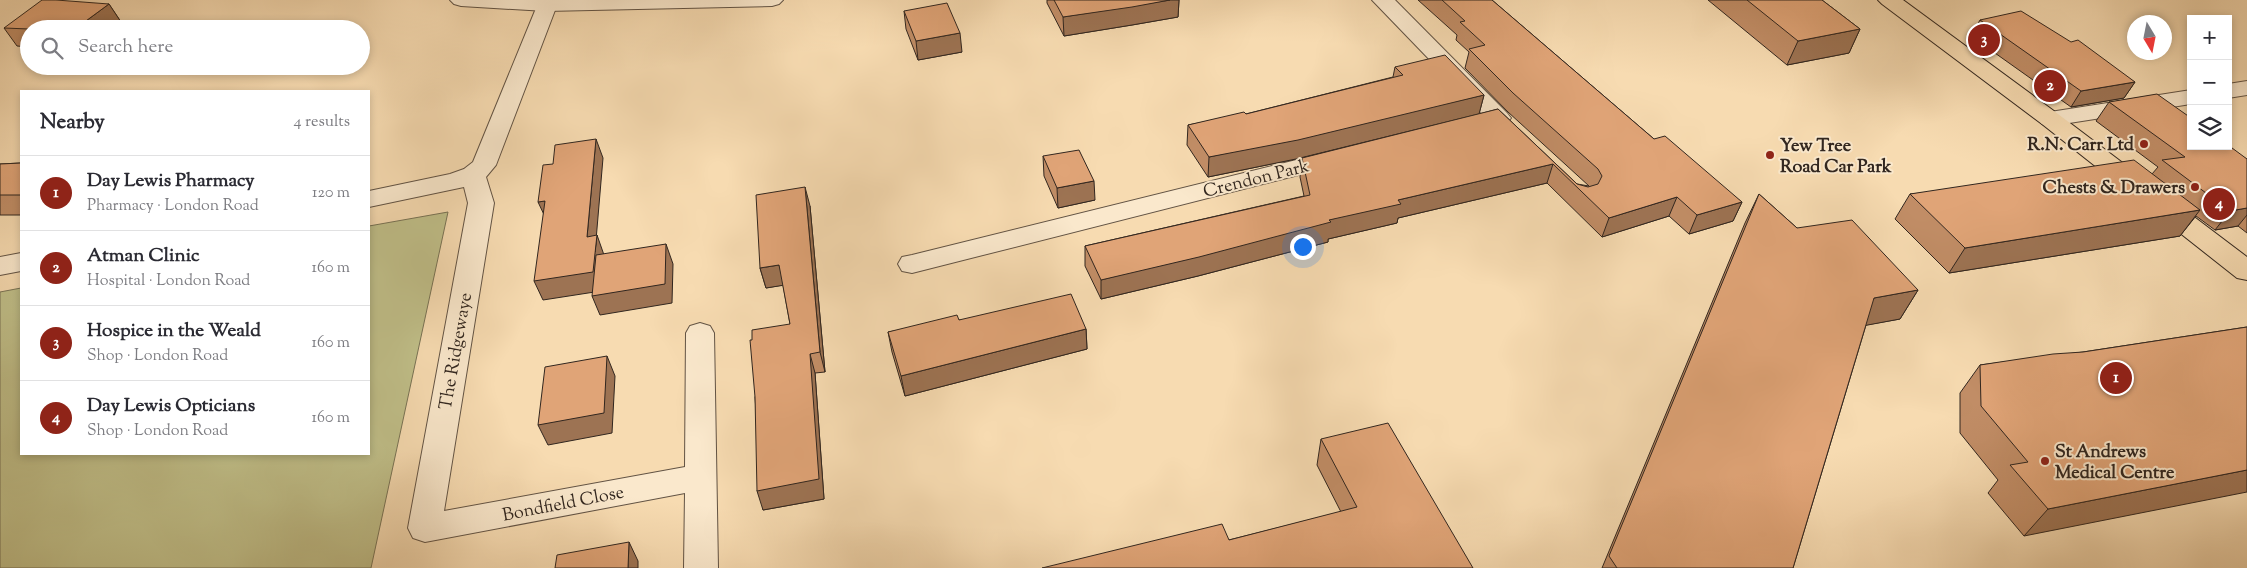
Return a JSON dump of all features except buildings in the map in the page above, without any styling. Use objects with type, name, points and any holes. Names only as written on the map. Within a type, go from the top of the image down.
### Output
[{"type":"highway","points":[[1889,0],[2050,119],[2247,271]]},
{"type":"street","points":[[461,0],[546,5],[772,0]]},
{"type":"street","points":[[1383,0],[1506,125],[1450,130]]},
{"type":"street","points":[[370,199],[429,188],[473,175],[484,165],[546,5]]},
{"type":"street","points":[[2232,90],[2247,88]]},
{"type":"street","points":[[2050,119],[2187,98]]},
{"type":"street","name":"Crendon Park","points":[[912,264],[1354,154]]},
{"type":"street","name":"The Ridgewaye","points":[[425,528],[481,203],[473,175]]},
{"type":"street","points":[[0,266],[20,262]]},
{"type":"street","points":[[700,333],[701,568]]},
{"type":"street","name":"Bondfield Close","points":[[425,528],[700,477]]},
{"type":"shaded area","points":[[448,212],[371,568],[0,568],[0,292],[20,288],[20,455],[370,455],[370,226]]},
{"type":"place","name":"Hospice in the Weald","points":[[1984,40]]},
{"type":"place","name":"Atman Clinic","points":[[2050,86]]},
{"type":"place","name":"R.N. Carr Ltd","points":[[2144,144]]},
{"type":"place","name":"Yew Tree Road Car Park","points":[[1770,155]]},
{"type":"place","name":"Chests & Drawers","points":[[2195,187]]},
{"type":"place","name":"Day Lewis Opticians","points":[[2219,204]]},
{"type":"place","name":"Day Lewis Pharmacy","points":[[2116,378]]},
{"type":"place","name":"St Andrews Medical Centre","points":[[2045,461]]}]
